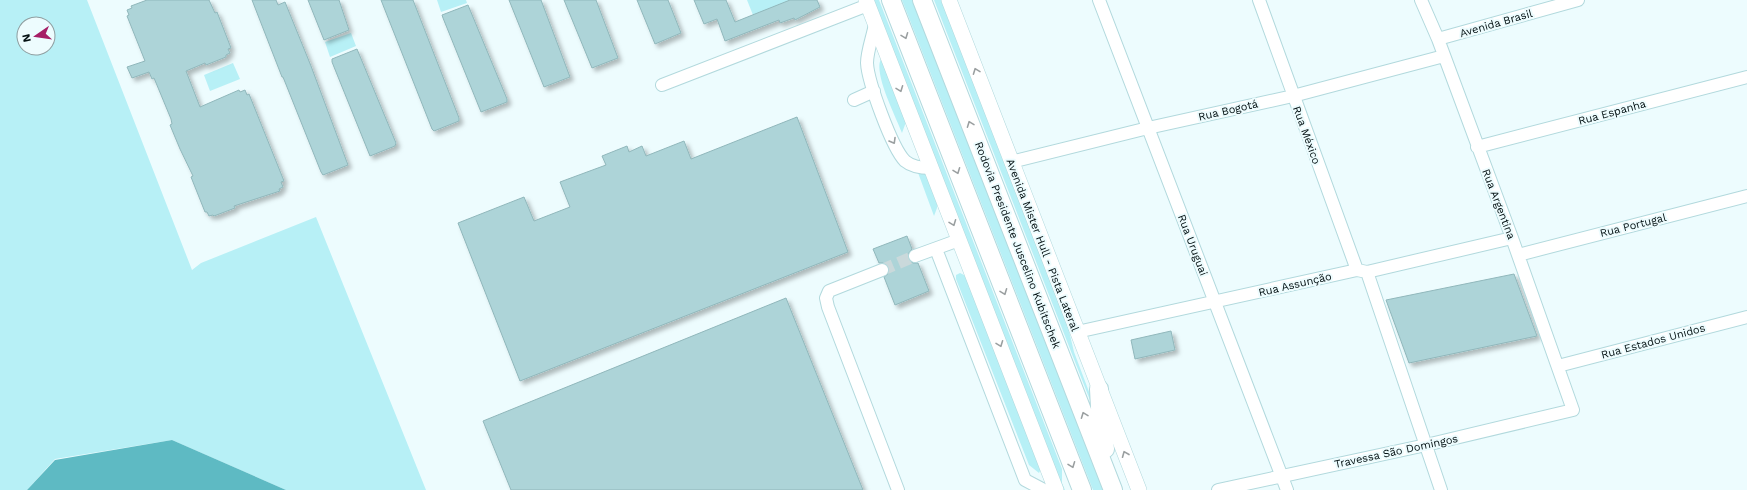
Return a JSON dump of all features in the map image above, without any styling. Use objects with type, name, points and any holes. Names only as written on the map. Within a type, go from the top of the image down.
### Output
[{"type":"highway","points":[[891,0],[1081,488]]},
{"type":"highway","name":"Rodovia Presidente Juscelino Kubitschek","points":[[922,0],[1112,487]]},
{"type":"highway","points":[[1099,389],[1101,425],[1112,487]]},
{"type":"main road","name":"Avenida Mister Hull - Pista Lateral","points":[[948,0],[1139,490]]},
{"type":"main road","points":[[867,2],[1056,490]]},
{"type":"street","name":"Rua Uruguai","points":[[1099,0],[1287,490]]},
{"type":"street","name":"Rua México","points":[[1259,0],[1293,96],[1362,271],[1426,444],[1441,490]]},
{"type":"street","name":"Rua Argentina","points":[[1421,0],[1438,39],[1477,148],[1518,254],[1573,410]]},
{"type":"street","name":"Avenida Brasil","points":[[1438,39],[1578,0]]},
{"type":"street","points":[[662,85],[867,2]]},
{"type":"street","points":[[875,24],[867,62],[874,91],[891,137],[905,161],[918,168],[931,168]]},
{"type":"street","name":"Rua Bogotá","points":[[1011,162],[1148,128],[1293,96],[1444,56]]},
{"type":"street","name":"Rua Espanha","points":[[1477,148],[1747,77]]},
{"type":"street","points":[[854,100],[874,91]]},
{"type":"street","name":"Rua Portugal","points":[[1518,254],[1747,196]]},
{"type":"street","name":"Rua Assunção","points":[[1077,332],[1512,238]]},
{"type":"street","points":[[915,256],[959,240]]},
{"type":"street","points":[[936,249],[1025,480],[1044,490]]},
{"type":"street","points":[[882,270],[829,291],[826,298],[898,490]]},
{"type":"street","name":"Rua Estados Unidos","points":[[1558,366],[1747,317]]},
{"type":"street","name":"Travessa São Domingos","points":[[1218,490],[1573,410]]},
{"type":"shaded area","points":[[0,0],[87,0],[192,270],[201,263],[316,217],[426,490],[286,490],[172,440],[55,459],[27,490],[0,490]]},
{"type":"shaded area","points":[[437,0],[466,0],[467,3],[441,12]]},
{"type":"shaded area","points":[[747,0],[790,0],[753,15]]},
{"type":"shaded area","points":[[872,0],[879,0],[1062,469],[1062,483],[1065,490],[1063,490]]},
{"type":"shaded area","points":[[902,0],[912,0],[1103,490],[1093,490]]},
{"type":"shaded area","points":[[934,0],[942,0],[1066,318],[1074,352],[1094,405],[1093,408]]},
{"type":"shaded area","points":[[351,33],[356,46],[330,57],[325,42]]},
{"type":"shaded area","points":[[881,59],[906,122],[902,133],[880,74],[879,66]]},
{"type":"shaded area","points":[[233,63],[240,79],[210,91],[204,75]]},
{"type":"shaded area","points":[[917,170],[925,171],[937,204],[934,216]]},
{"type":"shaded area","points":[[960,273],[966,276],[1041,469],[1039,473],[1029,465],[956,279],[956,275]]},
{"type":"shaded area","points":[[172,440],[286,490],[27,490],[55,460]]},
{"type":"building","points":[[147,0],[209,0],[215,13],[217,12],[231,48],[228,49],[230,53],[226,55],[226,57],[206,65],[205,63],[186,71],[200,107],[239,90],[240,92],[245,90],[247,95],[249,94],[284,181],[281,182],[283,187],[279,189],[280,191],[234,206],[235,208],[214,216],[209,216],[207,212],[205,212],[191,177],[193,176],[170,125],[172,124],[171,119],[154,78],[152,79],[149,72],[132,78],[127,67],[145,61],[127,16],[129,15],[127,10],[132,8],[131,6]]},
{"type":"building","points":[[252,0],[276,0],[278,5],[285,2],[348,165],[323,175],[321,172]]},
{"type":"building","points":[[308,0],[339,0],[349,30],[324,40]]},
{"type":"building","points":[[381,0],[413,0],[459,121],[434,131],[432,129]]},
{"type":"building","points":[[509,0],[541,0],[570,77],[544,87]]},
{"type":"building","points":[[564,0],[596,0],[618,58],[592,68]]},
{"type":"building","points":[[637,0],[668,0],[681,33],[655,44]]},
{"type":"building","points":[[694,0],[726,0],[735,22],[790,0],[817,0],[820,7],[795,20],[794,18],[780,23],[779,20],[725,41],[717,19],[704,24]]},
{"type":"building","points":[[468,5],[507,99],[507,102],[481,112],[442,15]]},
{"type":"building","points":[[357,49],[396,143],[395,146],[370,156],[332,62],[332,59]]},
{"type":"building","points":[[797,117],[848,252],[520,381],[458,223],[524,197],[534,221],[570,207],[560,182],[606,165],[602,156],[627,146],[629,152],[642,146],[646,156],[684,141],[691,159]]},
{"type":"building","points":[[907,236],[912,249],[908,254],[908,259],[913,263],[918,263],[929,291],[895,305],[884,277],[888,274],[889,268],[883,263],[879,263],[873,249]]},
{"type":"building","points":[[1514,274],[1537,336],[1409,363],[1386,300]]},
{"type":"building","points":[[786,298],[863,490],[511,490],[483,421]]},
{"type":"building","points":[[1171,331],[1175,350],[1135,359],[1131,340]]},
{"type":"tunnel","points":[[882,270],[915,256]]}]
